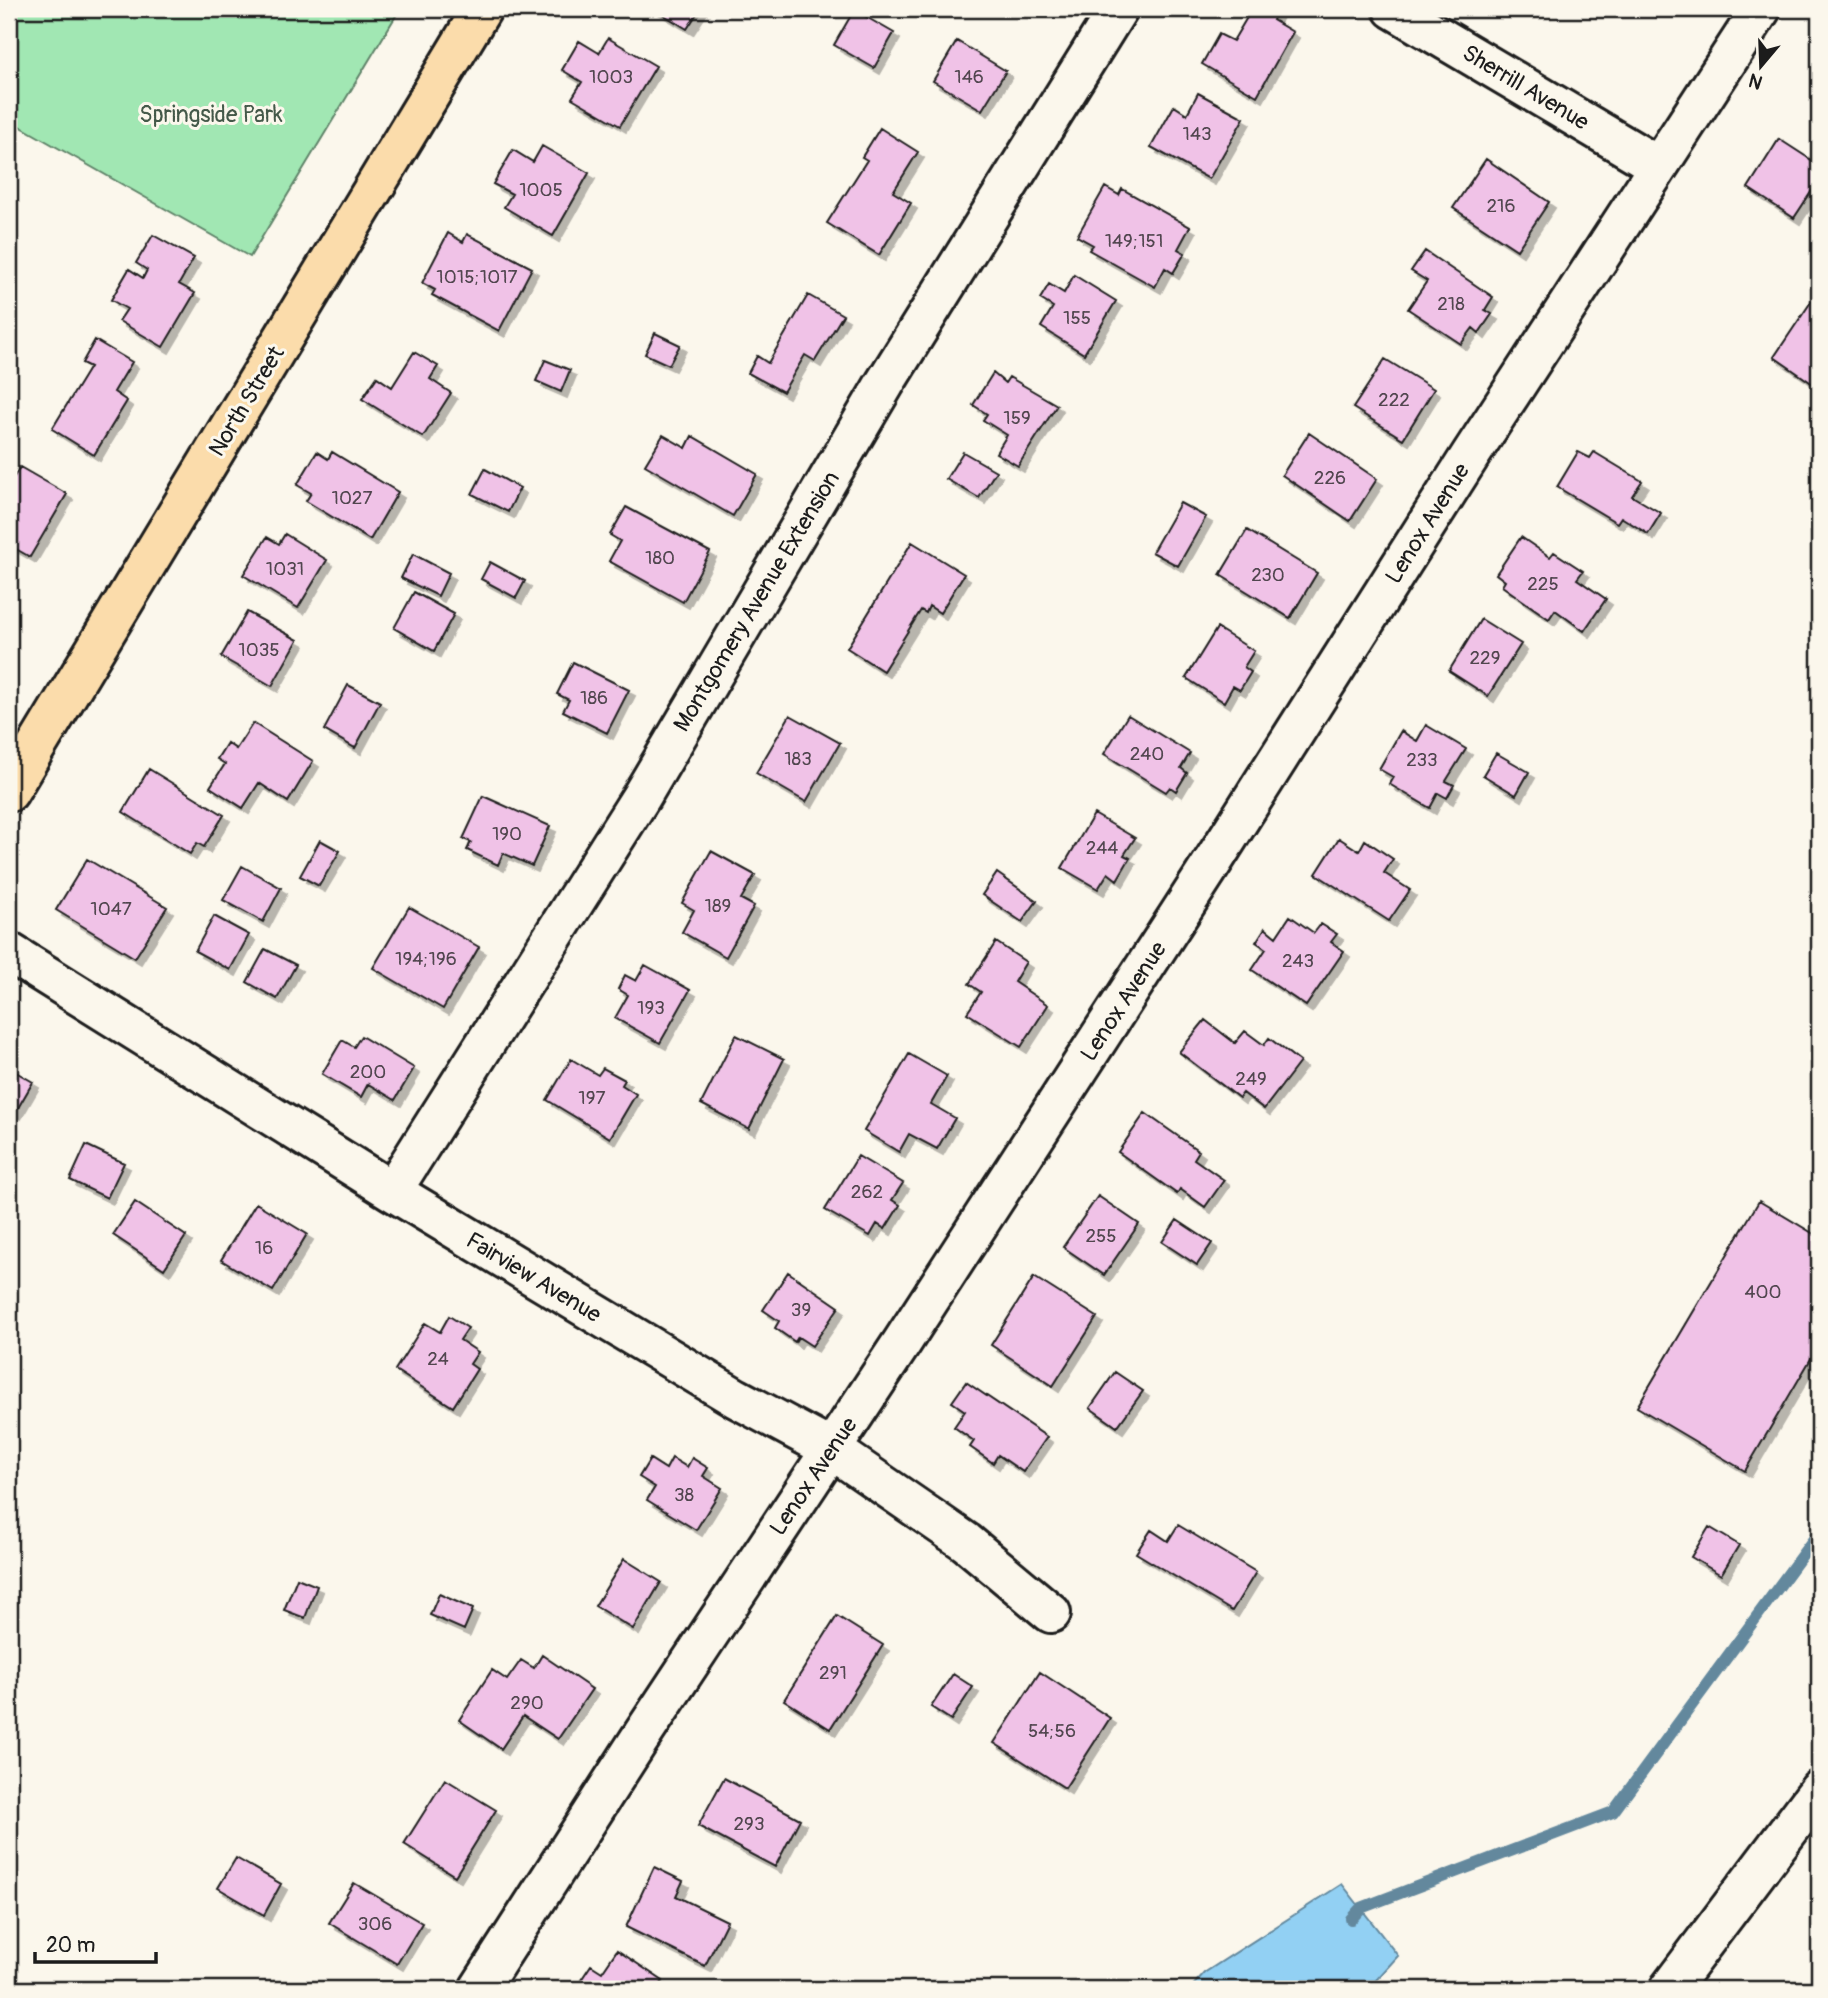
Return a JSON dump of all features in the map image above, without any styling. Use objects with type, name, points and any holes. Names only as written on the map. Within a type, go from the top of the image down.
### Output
[{"type":"main road","name":"North Street","points":[[9,792],[482,9]]},
{"type":"street","name":"Montgomery Avenue Extension","points":[[392,1191],[641,797],[885,383],[1118,9]]},
{"type":"street","name":"Sherrill Avenue","points":[[1393,9],[1658,166]]},
{"type":"street","name":"Lenox Avenue","points":[[479,1989],[1192,894],[1470,456],[1761,9]]},
{"type":"street","name":"Fairview Avenue","points":[[9,952],[392,1191],[736,1398],[831,1449],[966,1542],[1051,1613]]},
{"type":"street","points":[[1669,1989],[1819,1790]]},
{"type":"green space","name":"Springside Park","points":[[9,9],[400,9],[250,257],[9,120]]},
{"type":"water","points":[[1342,1884],[1398,1956],[1368,1989],[1190,1989],[1204,1973]]},
{"type":"building","points":[[654,9],[700,9],[687,29]]},
{"type":"building","points":[[1252,9],[1278,9],[1273,20],[1293,32],[1257,96],[1202,64],[1219,34],[1233,41]]},
{"type":"building","points":[[854,10],[894,33],[874,68],[834,45]]},
{"type":"building","points":[[608,38],[656,66],[620,126],[572,98],[582,82],[562,70],[579,41],[599,53]]},
{"type":"building","points":[[957,41],[1006,71],[982,110],[933,81]]},
{"type":"building","points":[[1198,93],[1244,118],[1209,179],[1151,147],[1174,106],[1187,114]]},
{"type":"building","points":[[880,128],[918,152],[893,192],[911,203],[879,255],[827,223],[867,160],[862,157]]},
{"type":"building","points":[[1779,139],[1819,165],[1819,180],[1794,218],[1748,188]]},
{"type":"building","points":[[542,146],[589,173],[553,236],[504,207],[512,194],[493,184],[513,150],[533,162]]},
{"type":"building","points":[[1486,159],[1549,202],[1517,250],[1453,208]]},
{"type":"building","points":[[1105,187],[1119,195],[1122,189],[1190,227],[1178,249],[1185,253],[1173,273],[1165,268],[1155,287],[1089,250],[1093,245],[1077,236]]},
{"type":"building","points":[[448,233],[463,242],[467,234],[532,268],[499,331],[432,295],[435,290],[422,283]]},
{"type":"building","points":[[153,235],[194,258],[179,284],[195,293],[163,347],[119,321],[127,309],[111,300],[129,269],[143,278],[147,270],[136,263]]},
{"type":"building","points":[[1425,251],[1493,297],[1485,310],[1492,314],[1479,333],[1473,328],[1461,344],[1408,309],[1427,281],[1411,271]]},
{"type":"building","points":[[1074,275],[1116,301],[1084,354],[1041,327],[1053,307],[1040,299],[1049,284],[1064,293]]},
{"type":"building","points":[[1819,290],[1819,381],[1816,386],[1774,357]]},
{"type":"building","points":[[808,295],[843,315],[815,361],[805,355],[783,392],[748,373],[757,356],[768,363]]},
{"type":"building","points":[[655,333],[680,345],[669,365],[645,354]]},
{"type":"building","points":[[95,340],[132,362],[114,392],[127,401],[94,455],[52,429],[90,367],[82,363]]},
{"type":"building","points":[[414,352],[438,366],[430,379],[451,393],[423,437],[362,399],[377,377],[392,387]]},
{"type":"building","points":[[1385,359],[1434,389],[1403,439],[1353,408]]},
{"type":"building","points":[[545,360],[570,370],[561,392],[536,381]]},
{"type":"building","points":[[993,373],[1005,383],[1009,377],[1057,405],[1018,466],[996,453],[1007,435],[983,420],[987,414],[973,405]]},
{"type":"building","points":[[1309,433],[1377,479],[1350,521],[1282,475]]},
{"type":"building","points":[[663,435],[686,448],[692,436],[757,474],[733,516],[645,465]]},
{"type":"building","points":[[317,452],[328,459],[332,452],[398,492],[370,540],[306,501],[311,493],[297,485]]},
{"type":"building","points":[[963,452],[996,471],[979,498],[946,479]]},
{"type":"building","points":[[1578,452],[1590,458],[1594,452],[1642,481],[1632,496],[1661,513],[1648,534],[1621,517],[1617,523],[1557,487]]},
{"type":"building","points":[[20,467],[67,494],[30,557],[9,545],[9,485]]},
{"type":"building","points":[[485,469],[520,488],[508,512],[472,494]]},
{"type":"building","points":[[1180,503],[1206,517],[1178,566],[1152,552]]},
{"type":"building","points":[[626,507],[710,552],[683,602],[609,561],[620,541],[610,535]]},
{"type":"building","points":[[1247,530],[1317,573],[1290,618],[1220,575]]},
{"type":"building","points":[[285,534],[327,560],[298,608],[243,575],[267,537],[279,544]]},
{"type":"building","points":[[1521,537],[1550,557],[1554,552],[1583,571],[1577,579],[1606,599],[1584,631],[1555,610],[1549,619],[1502,586],[1505,581],[1496,574]]},
{"type":"building","points":[[912,542],[964,574],[940,613],[929,606],[926,613],[921,610],[883,671],[847,648]]},
{"type":"building","points":[[413,554],[449,573],[438,596],[401,578]]},
{"type":"building","points":[[490,562],[525,581],[516,598],[481,579]]},
{"type":"building","points":[[414,592],[454,614],[434,651],[394,628]]},
{"type":"building","points":[[247,612],[298,640],[272,686],[221,657]]},
{"type":"building","points":[[1481,619],[1521,644],[1488,696],[1449,671]]},
{"type":"building","points":[[1217,628],[1254,651],[1244,667],[1251,672],[1240,690],[1233,686],[1224,702],[1186,678]]},
{"type":"building","points":[[573,662],[629,690],[607,733],[563,711],[569,700],[557,694]]},
{"type":"building","points":[[348,685],[380,702],[355,748],[324,730]]},
{"type":"building","points":[[790,715],[840,743],[806,802],[756,773]]},
{"type":"building","points":[[1128,715],[1190,753],[1181,768],[1187,773],[1176,791],[1170,787],[1166,792],[1104,754]]},
{"type":"building","points":[[253,723],[313,761],[288,802],[259,783],[243,808],[210,787],[225,764],[217,759],[227,743],[236,749]]},
{"type":"building","points":[[1426,725],[1466,749],[1446,781],[1454,785],[1447,798],[1438,793],[1430,808],[1389,784],[1393,777],[1379,769],[1401,731],[1417,741]]},
{"type":"building","points":[[1496,753],[1529,772],[1516,795],[1483,775]]},
{"type":"building","points":[[149,769],[224,815],[204,847],[197,843],[190,854],[123,812]]},
{"type":"building","points":[[483,796],[550,826],[532,866],[503,853],[498,865],[467,850],[471,842],[463,839]]},
{"type":"building","points":[[1094,814],[1135,838],[1124,855],[1130,858],[1117,880],[1108,873],[1098,889],[1062,868]]},
{"type":"building","points":[[1339,838],[1359,851],[1365,840],[1393,859],[1384,873],[1410,890],[1389,921],[1316,874]]},
{"type":"building","points":[[320,840],[340,851],[319,886],[300,876]]},
{"type":"building","points":[[711,851],[755,875],[741,899],[754,906],[726,957],[682,932],[694,910],[682,903]]},
{"type":"building","points":[[87,859],[167,907],[135,958],[56,910]]},
{"type":"building","points":[[242,866],[281,888],[263,922],[223,900]]},
{"type":"building","points":[[997,873],[1037,901],[1022,922],[982,895]]},
{"type":"building","points":[[409,907],[479,947],[443,1009],[373,968]]},
{"type":"building","points":[[214,916],[249,935],[230,970],[195,951]]},
{"type":"building","points":[[1290,916],[1314,933],[1321,924],[1337,934],[1331,942],[1344,951],[1306,1006],[1252,970],[1266,949],[1256,942],[1265,928],[1276,937]]},
{"type":"building","points":[[996,942],[1026,962],[1014,982],[1048,1005],[1021,1047],[967,1013],[981,992],[969,984]]},
{"type":"building","points":[[265,949],[296,965],[277,999],[247,982]]},
{"type":"building","points":[[645,965],[690,990],[660,1043],[615,1018],[628,995],[618,989],[625,975],[636,981]]},
{"type":"building","points":[[1205,1020],[1235,1043],[1245,1031],[1264,1045],[1269,1038],[1300,1062],[1264,1109],[1243,1093],[1239,1098],[1179,1052]]},
{"type":"building","points":[[736,1035],[784,1059],[749,1129],[701,1104]]},
{"type":"building","points":[[361,1036],[414,1068],[395,1100],[368,1084],[361,1097],[322,1074],[342,1040],[354,1047]]},
{"type":"building","points":[[909,1054],[947,1076],[931,1104],[955,1118],[937,1149],[909,1134],[899,1152],[864,1131]]},
{"type":"building","points":[[571,1059],[598,1075],[603,1068],[625,1080],[622,1085],[636,1094],[610,1138],[547,1100]]},
{"type":"building","points":[[9,1068],[33,1082],[15,1113],[9,1109]]},
{"type":"building","points":[[1145,1113],[1199,1151],[1194,1159],[1224,1180],[1205,1207],[1180,1189],[1177,1194],[1118,1152]]},
{"type":"building","points":[[86,1145],[124,1163],[107,1198],[70,1180]]},
{"type":"building","points":[[858,1156],[903,1183],[892,1200],[900,1205],[885,1229],[877,1224],[870,1236],[825,1210]]},
{"type":"building","points":[[1098,1196],[1139,1224],[1104,1275],[1063,1247]]},
{"type":"building","points":[[1759,1201],[1819,1237],[1819,1345],[1745,1471],[1637,1407]]},
{"type":"building","points":[[135,1202],[186,1236],[164,1269],[113,1235]]},
{"type":"building","points":[[256,1203],[307,1234],[273,1291],[221,1260]]},
{"type":"building","points":[[1177,1220],[1212,1243],[1197,1265],[1162,1242]]},
{"type":"building","points":[[788,1272],[839,1307],[812,1346],[798,1337],[795,1342],[775,1328],[779,1321],[763,1310]]},
{"type":"building","points":[[1034,1277],[1097,1317],[1053,1386],[991,1345]]},
{"type":"building","points":[[449,1316],[468,1328],[460,1340],[478,1352],[470,1364],[477,1369],[453,1407],[395,1370],[425,1323],[440,1332]]},
{"type":"building","points":[[1115,1372],[1143,1391],[1117,1427],[1090,1408]]},
{"type":"building","points":[[966,1382],[1047,1437],[1023,1472],[998,1455],[993,1463],[970,1447],[974,1441],[954,1427],[965,1411],[952,1402]]},
{"type":"building","points":[[672,1458],[687,1467],[692,1458],[708,1468],[703,1476],[722,1488],[696,1530],[647,1500],[655,1487],[639,1477],[650,1459],[666,1469]]},
{"type":"building","points":[[1178,1525],[1256,1572],[1232,1611],[1136,1553],[1151,1530],[1168,1541]]},
{"type":"building","points":[[1709,1527],[1739,1545],[1721,1575],[1691,1557]]},
{"type":"building","points":[[624,1559],[661,1582],[633,1629],[595,1606]]},
{"type":"building","points":[[297,1578],[317,1586],[305,1618],[284,1610]]},
{"type":"building","points":[[439,1594],[473,1609],[464,1630],[430,1615]]},
{"type":"building","points":[[837,1616],[883,1645],[830,1729],[784,1700]]},
{"type":"building","points":[[542,1655],[592,1689],[558,1739],[523,1716],[501,1749],[459,1720],[492,1670],[507,1680],[521,1660],[534,1668]]},
{"type":"building","points":[[1040,1672],[1110,1718],[1065,1788],[994,1743]]},
{"type":"building","points":[[953,1674],[973,1687],[951,1720],[931,1707]]},
{"type":"building","points":[[724,1778],[800,1819],[775,1867],[698,1826]]},
{"type":"building","points":[[445,1779],[496,1810],[455,1876],[404,1844]]},
{"type":"building","points":[[236,1858],[281,1884],[264,1915],[218,1888]]},
{"type":"building","points":[[654,1867],[683,1881],[676,1896],[727,1921],[705,1966],[626,1927]]},
{"type":"building","points":[[354,1883],[422,1923],[397,1964],[329,1923]]},
{"type":"building","points":[[617,1950],[663,1981],[657,1989],[575,1989],[591,1965],[602,1972]]},
{"type":"waterway","points":[[1351,1919],[1361,1908],[1613,1812],[1819,1532]]}]
